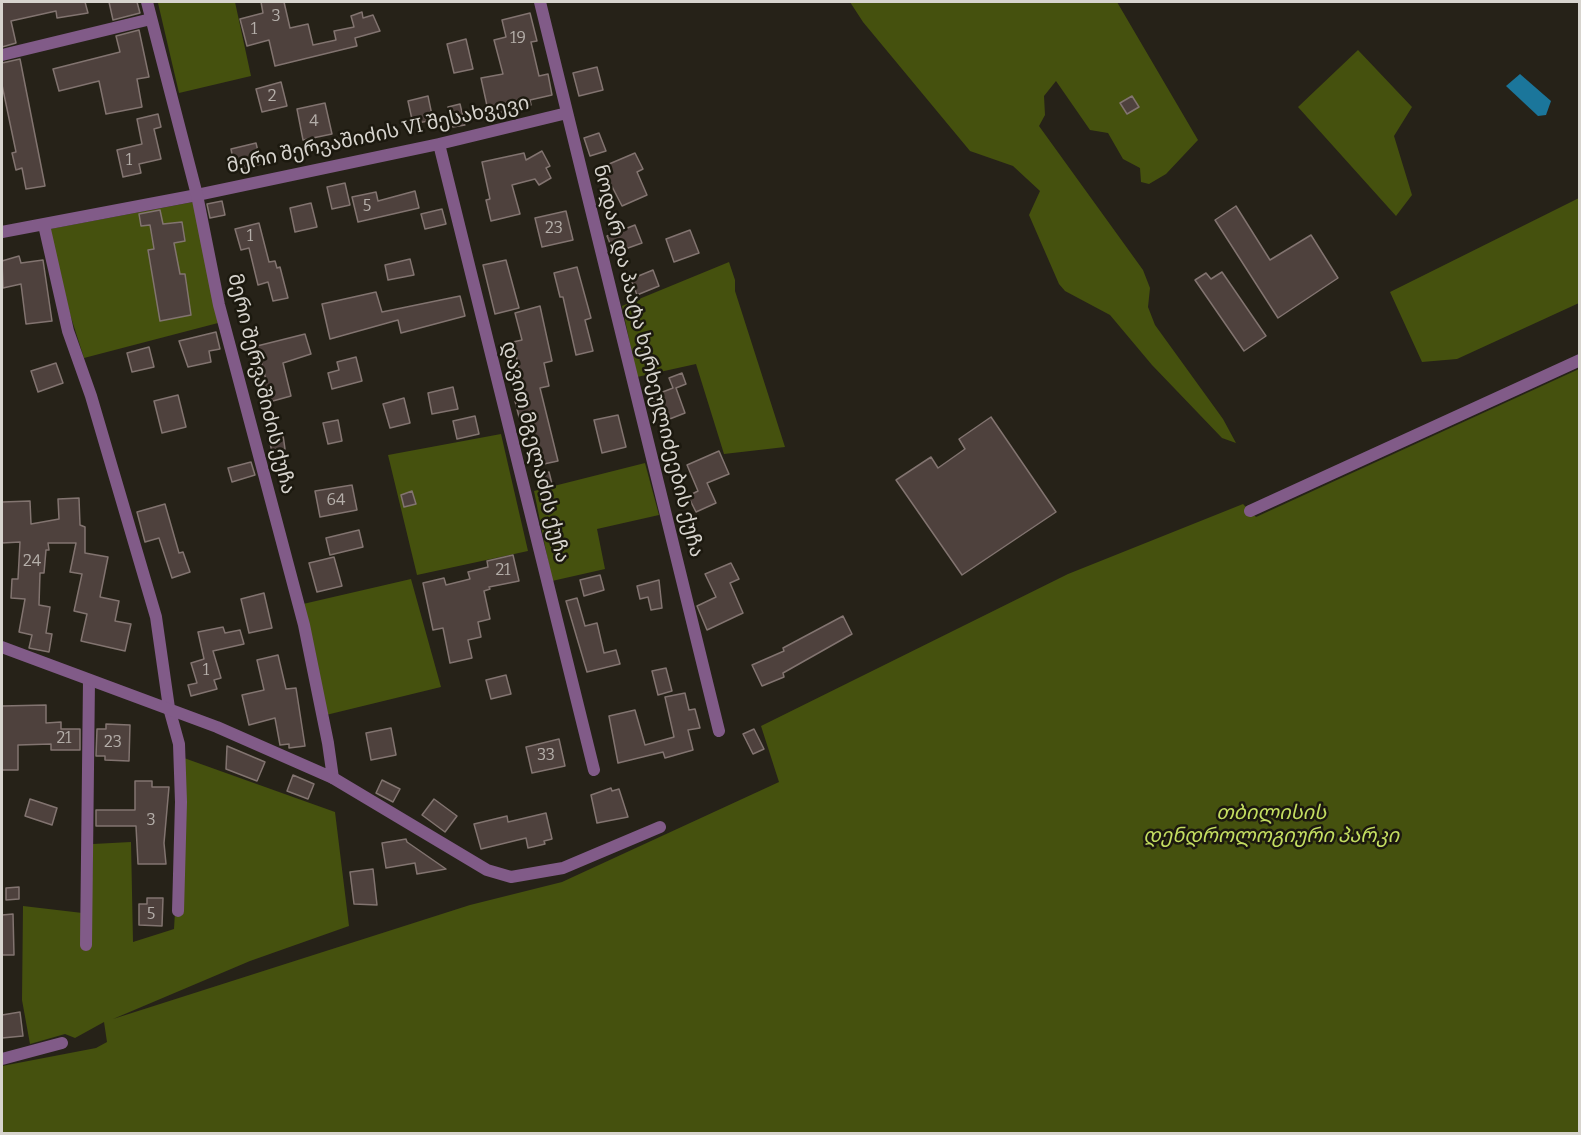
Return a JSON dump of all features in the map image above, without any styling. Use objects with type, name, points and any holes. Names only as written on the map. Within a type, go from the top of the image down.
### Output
[{"type":"street","name":"მერი შერვაშიძის ქუჩა","points":[[147,2],[196,195],[219,305],[304,625],[333,778]]},
{"type":"street","name":"ნოდარ და პაატა ხერხეულიძეების ქუჩა","points":[[540,2],[719,731]]},
{"type":"street","points":[[2,55],[151,20]]},
{"type":"street","name":"მერი შერვაშიძის VI შესახვევი","points":[[2,232],[196,195],[439,144],[567,113]]},
{"type":"street","name":"დავით მგელაძის ქუჩა","points":[[439,144],[594,770]]},
{"type":"street","points":[[44,225],[68,331],[91,396],[156,617],[169,708],[179,744],[181,802],[178,911]]},
{"type":"street","points":[[1250,511],[1580,360]]},
{"type":"street","points":[[2,648],[169,708],[333,778],[487,870],[511,877],[563,868],[660,826]]},
{"type":"street","points":[[86,945],[89,680]]},
{"type":"street","points":[[2,1059],[62,1043]]},
{"type":"green space","points":[[235,2],[251,76],[179,93],[158,3]]},
{"type":"green space","points":[[850,2],[1117,2],[1198,140],[1166,174],[1149,184],[1141,182],[1140,168],[1123,159],[1108,133],[1090,130],[1056,81],[1044,96],[1045,115],[1039,126],[1143,270],[1150,288],[1148,307],[1155,325],[1223,419],[1236,443],[1222,438],[1152,365],[1110,315],[1065,291],[1059,284],[1029,215],[1040,191],[1013,166],[970,151],[863,22]]},
{"type":"green space","points":[[1358,50],[1412,107],[1394,136],[1412,195],[1396,216],[1298,107]]},
{"type":"green space","points":[[1579,198],[1579,303],[1457,359],[1422,362],[1390,292]]},
{"type":"green space","points":[[193,202],[218,323],[84,358],[69,311],[50,229]]},
{"type":"green space","points":[[729,262],[735,280],[735,291],[785,447],[724,454],[696,364],[637,377],[622,306]]},
{"type":"green space","name":"თბილისის დენდროლოგიური პარკი","points":[[1579,369],[1579,1133],[2,1134],[2,1066],[96,1048],[107,1042],[104,1022],[75,1038],[65,1034],[30,1044],[22,1000],[23,906],[91,914],[93,844],[131,842],[133,942],[174,929],[184,758],[335,812],[349,926],[250,961],[113,1019],[470,905],[562,882],[779,782],[761,726],[1068,574],[1243,504],[1256,517]]},
{"type":"green space","points":[[501,434],[528,551],[417,575],[388,455]]},
{"type":"green space","points":[[645,463],[659,515],[597,529],[605,569],[552,581],[534,491]]},
{"type":"green space","points":[[411,579],[441,687],[326,715],[303,604]]},
{"type":"water","points":[[1520,74],[1551,101],[1546,115],[1538,116],[1506,86]]},
{"type":"building","points":[[2,2],[85,2],[88,13],[57,18],[56,11],[11,21],[16,43],[2,47]]},
{"type":"building","points":[[109,2],[137,2],[140,13],[113,20]]},
{"type":"building","points":[[261,2],[284,2],[290,28],[308,24],[313,45],[336,40],[334,31],[354,27],[351,16],[362,12],[363,18],[373,15],[380,31],[355,38],[357,46],[275,66],[269,40],[247,46],[240,19],[263,13]]},
{"type":"building","points":[[530,13],[537,41],[531,42],[539,76],[548,74],[552,95],[530,100],[531,105],[489,115],[481,78],[503,74],[494,40],[506,37],[502,20]]},
{"type":"building","points":[[139,30],[149,77],[137,79],[142,107],[106,114],[99,81],[59,91],[53,69],[120,52],[116,36]]},
{"type":"building","points":[[466,39],[473,69],[454,73],[447,44]]},
{"type":"building","points":[[20,59],[45,186],[26,189],[22,168],[16,170],[12,153],[16,152],[2,85],[2,63]]},
{"type":"building","points":[[597,67],[603,90],[579,96],[573,73]]},
{"type":"building","points":[[281,82],[287,106],[262,112],[256,89]]},
{"type":"building","points":[[428,96],[433,120],[413,124],[408,101]]},
{"type":"building","points":[[1132,96],[1139,107],[1127,114],[1120,103]]},
{"type":"building","points":[[325,103],[332,134],[303,140],[297,109]]},
{"type":"building","points":[[460,104],[465,125],[453,127],[448,107]]},
{"type":"building","points":[[158,114],[161,127],[154,129],[161,159],[139,164],[141,173],[123,177],[117,150],[142,144],[137,119]]},
{"type":"building","points":[[599,133],[606,151],[590,156],[584,138]]},
{"type":"building","points":[[256,143],[261,164],[235,170],[231,149]]},
{"type":"building","points":[[542,151],[550,166],[546,168],[551,178],[539,185],[535,179],[512,185],[520,214],[491,221],[486,200],[490,199],[482,162],[524,153],[526,160]]},
{"type":"building","points":[[635,153],[643,169],[637,172],[647,195],[622,206],[602,167]]},
{"type":"building","points":[[345,183],[350,205],[332,209],[327,187]]},
{"type":"building","points":[[415,191],[419,208],[358,222],[352,197],[376,192],[378,201]]},
{"type":"building","points":[[222,201],[225,215],[210,218],[207,204]]},
{"type":"building","points":[[311,203],[317,227],[295,232],[290,208]]},
{"type":"building","points":[[1236,206],[1270,260],[1311,235],[1338,278],[1278,318],[1215,220]]},
{"type":"building","points":[[442,209],[446,224],[425,229],[421,214]]},
{"type":"building","points":[[160,210],[163,224],[182,222],[185,241],[174,243],[180,274],[185,274],[191,315],[160,321],[148,250],[154,249],[150,225],[141,226],[139,214]]},
{"type":"building","points":[[566,211],[573,240],[542,247],[535,218]]},
{"type":"building","points":[[259,223],[269,262],[275,261],[277,268],[280,267],[288,298],[273,301],[268,282],[258,285],[249,248],[241,250],[235,229]]},
{"type":"building","points":[[635,225],[642,243],[614,253],[607,236]]},
{"type":"building","points":[[690,230],[699,253],[674,262],[666,239]]},
{"type":"building","points":[[19,256],[21,263],[43,260],[52,321],[26,324],[21,284],[3,288],[2,261]]},
{"type":"building","points":[[410,259],[414,275],[388,280],[385,265]]},
{"type":"building","points":[[506,260],[519,308],[495,314],[483,265]]},
{"type":"building","points":[[577,267],[591,318],[585,320],[593,351],[576,355],[563,297],[560,297],[554,273]]},
{"type":"building","points":[[653,270],[659,286],[637,295],[631,279]]},
{"type":"building","points":[[1222,272],[1266,336],[1244,351],[1195,280],[1206,273],[1211,279]]},
{"type":"building","points":[[376,292],[382,312],[460,296],[465,316],[401,333],[398,320],[330,339],[322,304]]},
{"type":"building","points":[[540,306],[552,361],[544,363],[549,386],[540,388],[558,461],[539,465],[527,415],[519,417],[514,397],[525,395],[513,342],[522,340],[515,313]]},
{"type":"building","points":[[216,332],[220,349],[209,351],[211,362],[188,367],[179,341]]},
{"type":"building","points":[[305,334],[311,354],[283,363],[291,396],[262,404],[257,382],[266,380],[257,346]]},
{"type":"building","points":[[149,347],[154,367],[132,372],[127,353]]},
{"type":"building","points":[[356,357],[362,381],[332,389],[328,373],[339,370],[337,362]]},
{"type":"building","points":[[56,363],[63,383],[38,392],[31,371]]},
{"type":"building","points":[[682,373],[686,384],[676,388],[685,413],[662,422],[652,396],[673,388],[669,378]]},
{"type":"building","points":[[453,387],[458,409],[432,414],[428,393]]},
{"type":"building","points":[[178,395],[186,427],[162,433],[154,401]]},
{"type":"building","points":[[404,398],[410,423],[390,428],[383,404]]},
{"type":"building","points":[[618,415],[626,447],[602,453],[594,420]]},
{"type":"building","points":[[475,416],[479,434],[457,439],[453,421]]},
{"type":"building","points":[[991,417],[1056,512],[962,575],[896,480],[931,457],[938,468],[965,449],[959,439]]},
{"type":"building","points":[[338,420],[342,441],[328,444],[323,423]]},
{"type":"building","points":[[283,435],[285,449],[272,452],[269,438]]},
{"type":"building","points":[[719,451],[729,474],[707,483],[716,503],[696,512],[688,496],[698,491],[687,465]]},
{"type":"building","points":[[251,462],[255,475],[232,482],[228,468]]},
{"type":"building","points":[[549,472],[552,484],[540,487],[537,475]]},
{"type":"building","points":[[352,485],[357,510],[320,517],[315,491]]},
{"type":"building","points":[[412,491],[416,504],[404,507],[401,495]]},
{"type":"building","points":[[79,498],[80,525],[85,527],[85,553],[108,557],[100,597],[119,601],[115,621],[131,624],[125,651],[81,641],[87,614],[74,611],[82,574],[70,572],[76,543],[48,543],[49,550],[46,550],[44,573],[40,573],[39,605],[50,607],[46,633],[52,634],[49,652],[29,648],[32,635],[19,632],[25,599],[11,598],[12,579],[18,579],[20,542],[2,543],[2,502],[30,501],[31,524],[59,519],[58,499]]},
{"type":"building","points":[[165,504],[179,553],[183,552],[190,572],[172,578],[159,538],[145,542],[137,512]]},
{"type":"building","points":[[359,530],[363,547],[330,555],[326,538]]},
{"type":"building","points":[[513,555],[519,581],[489,587],[490,589],[484,591],[490,619],[478,622],[481,637],[468,640],[472,658],[450,663],[443,628],[433,630],[423,583],[444,578],[446,585],[470,579],[468,572],[488,567],[487,561]]},
{"type":"building","points":[[334,557],[342,586],[317,592],[309,563]]},
{"type":"building","points":[[731,563],[739,579],[730,583],[743,613],[707,630],[697,606],[716,597],[705,574]]},
{"type":"building","points":[[600,575],[604,590],[584,596],[580,580]]},
{"type":"building","points":[[659,580],[662,608],[651,610],[648,597],[640,599],[637,586]]},
{"type":"building","points":[[264,593],[272,628],[249,633],[241,599]]},
{"type":"building","points":[[577,598],[585,626],[597,623],[604,653],[616,650],[620,664],[587,672],[566,601]]},
{"type":"building","points":[[843,616],[852,634],[783,673],[784,677],[762,686],[752,665],[784,651],[783,648]]},
{"type":"building","points":[[223,627],[225,633],[240,630],[244,644],[213,651],[221,678],[214,680],[217,689],[191,696],[188,685],[197,683],[191,663],[204,659],[198,632]]},
{"type":"building","points":[[278,655],[286,689],[296,688],[305,746],[289,748],[289,744],[280,745],[275,718],[249,725],[242,695],[264,690],[257,660]]},
{"type":"building","points":[[666,668],[672,691],[658,695],[652,671]]},
{"type":"building","points":[[506,675],[511,694],[491,699],[486,680]]},
{"type":"building","points":[[685,693],[689,710],[695,709],[700,728],[688,730],[693,750],[665,758],[663,752],[618,763],[609,716],[635,710],[645,745],[674,737],[665,697]]},
{"type":"building","points":[[46,705],[46,723],[61,722],[61,729],[80,729],[80,750],[51,750],[51,744],[18,745],[18,770],[2,770],[2,706]]},
{"type":"building","points":[[106,724],[130,725],[129,761],[105,760],[105,756],[96,756],[97,729],[106,729]]},
{"type":"building","points":[[391,728],[396,755],[371,760],[366,733]]},
{"type":"building","points":[[754,729],[764,749],[753,754],[743,734]]},
{"type":"building","points":[[559,739],[565,766],[532,773],[526,747]]},
{"type":"building","points":[[227,746],[265,762],[257,781],[226,769]]},
{"type":"building","points":[[293,775],[314,784],[308,799],[287,791]]},
{"type":"building","points":[[382,780],[400,789],[393,802],[376,793]]},
{"type":"building","points":[[135,781],[152,781],[152,787],[169,787],[164,843],[166,864],[138,864],[136,826],[96,826],[96,810],[135,810]]},
{"type":"building","points":[[611,788],[612,791],[619,789],[628,817],[597,823],[591,795]]},
{"type":"building","points":[[30,799],[57,808],[52,825],[25,816]]},
{"type":"building","points":[[434,799],[457,816],[445,832],[422,815]]},
{"type":"building","points":[[546,813],[552,839],[544,841],[545,844],[528,848],[526,838],[481,849],[474,824],[507,816],[508,822]]},
{"type":"building","points":[[406,839],[446,869],[417,874],[415,863],[386,868],[382,843]]},
{"type":"building","points":[[373,869],[377,905],[354,904],[350,872]]},
{"type":"building","points":[[19,887],[19,899],[6,900],[6,888]]},
{"type":"building","points":[[147,898],[163,898],[162,926],[139,925],[139,904],[147,904]]},
{"type":"building","points":[[13,914],[14,955],[2,955],[2,915]]},
{"type":"building","points":[[20,1012],[23,1036],[2,1038],[2,1015]]}]
